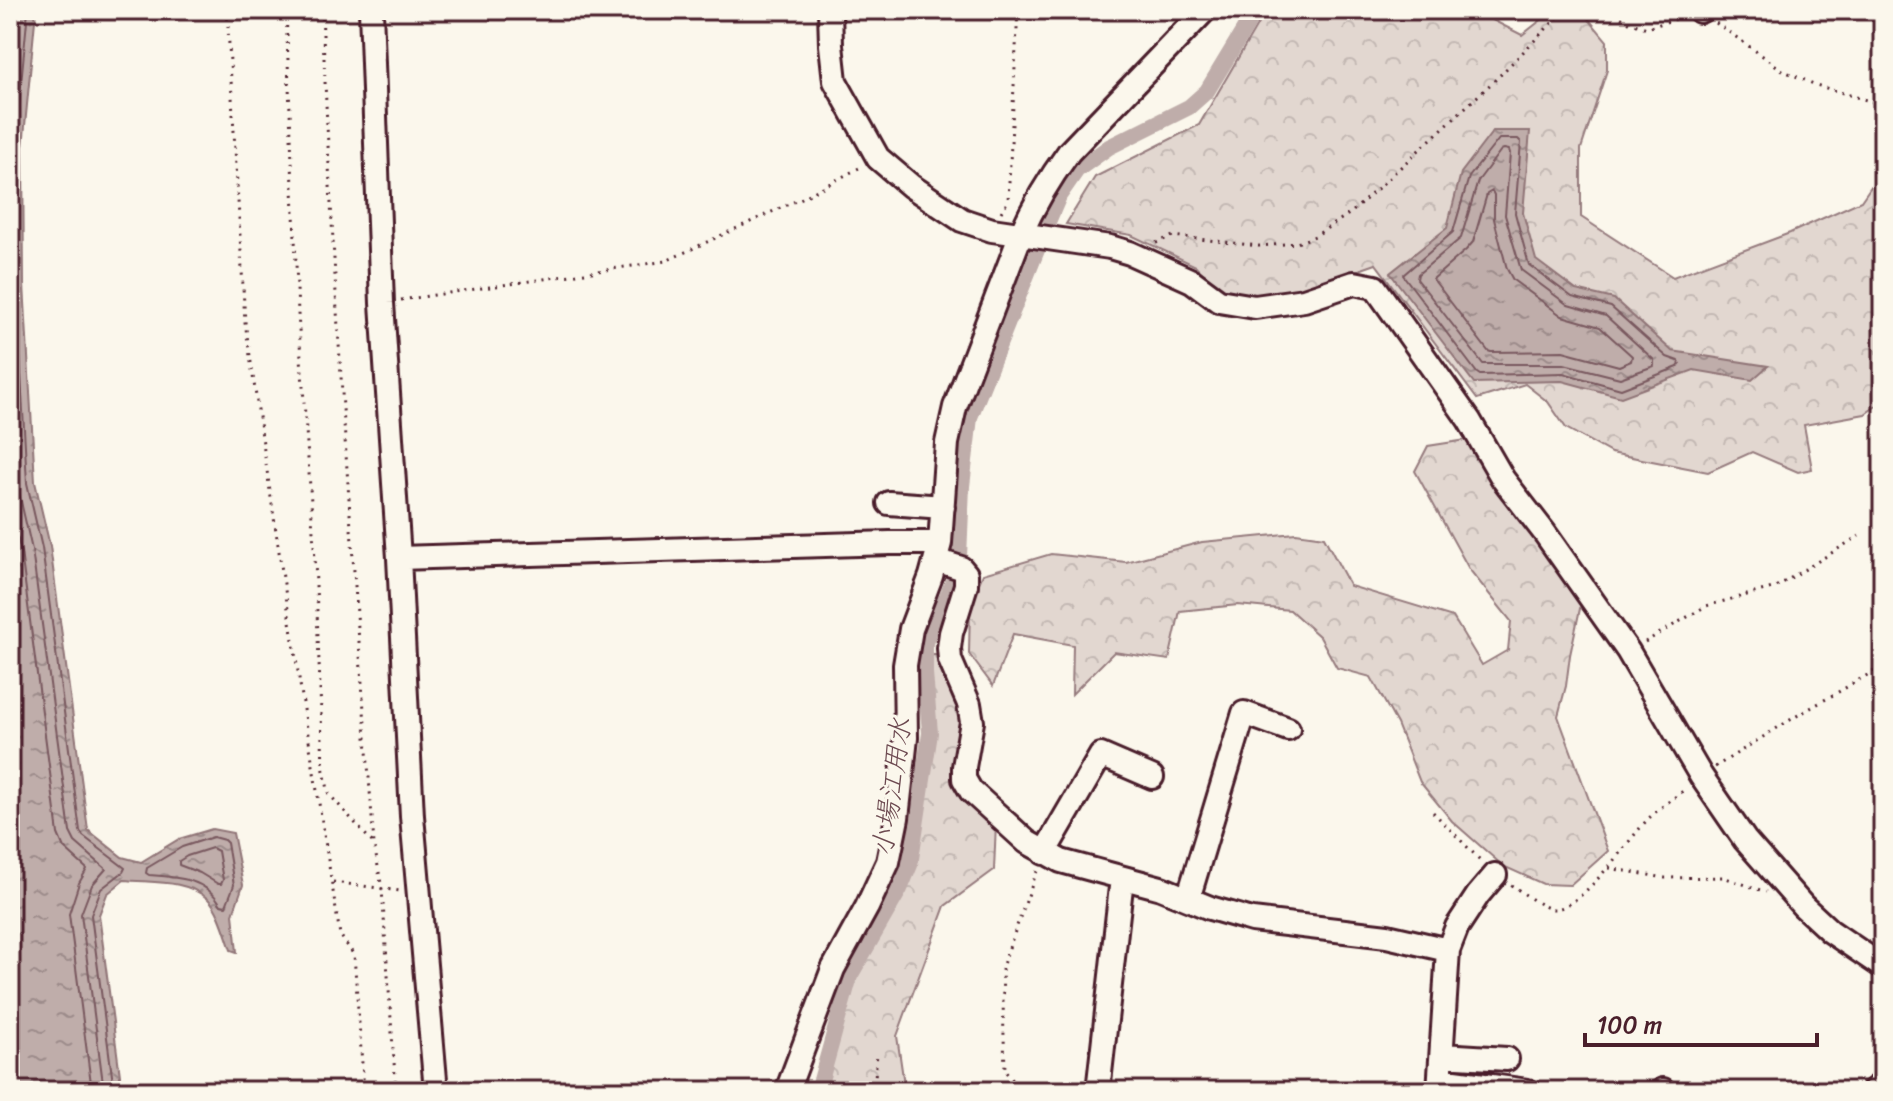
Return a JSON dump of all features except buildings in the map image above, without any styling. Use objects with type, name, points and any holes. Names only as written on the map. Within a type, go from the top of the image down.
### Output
[{"type":"street","points":[[371,10],[382,303],[412,816],[436,1091]]},
{"type":"street","points":[[830,10],[835,81],[878,158],[911,186],[962,220],[992,230],[1110,247],[1192,281],[1219,301],[1255,307],[1304,300],[1354,283],[1375,287],[1469,420],[1503,479],[1628,651],[1701,776],[1745,840],[1803,906],[1830,931],[1883,967]]},
{"type":"street","points":[[787,1091],[833,969],[888,862],[897,818],[906,738],[905,665],[911,629],[938,552],[947,443],[955,407],[1021,234],[1033,207],[1069,152],[1205,10]]},
{"type":"street","points":[[897,503],[943,507]]},
{"type":"street","points":[[399,558],[896,543],[938,552],[966,574],[966,585],[949,648],[950,660],[969,704],[972,722],[964,779],[971,791],[1027,842],[1061,861],[1161,888],[1234,916],[1387,936],[1448,950]]},
{"type":"street","points":[[1188,899],[1244,713],[1288,729]]},
{"type":"street","points":[[1044,853],[1101,755],[1152,777]]},
{"type":"street","points":[[1495,875],[1457,927],[1448,950],[1440,1085],[1528,1091]]},
{"type":"street","points":[[1098,1091],[1122,878]]},
{"type":"street","points":[[1442,1055],[1507,1059]]},
{"type":"street","points":[[1873,1091],[1883,1083]]},
{"type":"path","points":[[227,10],[245,322],[340,935],[354,955],[364,1091]]},
{"type":"path","points":[[286,10],[298,314],[315,560],[323,766],[329,794],[374,844]]},
{"type":"path","points":[[322,10],[347,486],[396,1091]]},
{"type":"path","points":[[992,230],[1008,201],[1018,10]]},
{"type":"path","points":[[1130,253],[1173,236],[1259,246],[1297,243],[1315,236],[1352,212],[1495,80],[1565,10]]},
{"type":"path","points":[[1607,10],[1647,28],[1701,11],[1784,71],[1816,85],[1883,105]]},
{"type":"path","points":[[382,303],[666,261],[802,198],[878,158]]},
{"type":"path","points":[[1628,651],[1706,606],[1776,587],[1859,536]]},
{"type":"path","points":[[1433,812],[1495,875],[1548,908],[1557,910],[1569,905],[1607,867],[1648,818],[1701,776],[1883,666]]},
{"type":"path","points":[[1044,853],[1002,967],[1005,1071],[1015,1083],[1061,1091]]},
{"type":"path","points":[[1607,867],[1665,878],[1723,877],[1803,906]]},
{"type":"path","points":[[333,882],[419,894]]},
{"type":"path","points":[[874,1091],[877,1053]]},
{"type":"green space","points":[[1266,10],[1473,10],[1522,35],[1550,13],[1582,11],[1607,41],[1607,70],[1581,149],[1581,217],[1673,277],[1790,233],[1861,201],[1883,169],[1883,401],[1865,414],[1804,425],[1812,469],[1798,472],[1752,452],[1708,472],[1611,453],[1566,428],[1548,402],[1525,384],[1477,399],[1376,264],[1299,291],[1225,298],[1196,266],[1131,235],[1066,224],[1095,177],[1199,125]]},
{"type":"green space","points":[[1466,440],[1581,604],[1558,716],[1608,851],[1570,885],[1543,884],[1503,866],[1452,821],[1420,782],[1397,724],[1371,677],[1337,668],[1320,637],[1290,610],[1238,605],[1180,611],[1169,660],[1114,652],[1072,694],[1073,645],[1013,634],[993,686],[969,654],[970,604],[983,574],[1051,554],[1126,562],[1202,542],[1296,533],[1324,537],[1350,586],[1453,617],[1482,665],[1508,650],[1511,621],[1469,569],[1415,471],[1428,446]]},
{"type":"green space","points":[[928,655],[939,655],[955,691],[961,736],[954,764],[996,823],[994,870],[945,906],[897,1036],[905,1091],[821,1091],[854,979],[905,892],[914,864],[935,723]]},
{"type":"water","points":[[10,10],[36,10],[23,147],[24,284],[35,482],[50,546],[88,830],[122,857],[141,862],[179,839],[212,829],[233,833],[243,885],[233,914],[237,952],[231,950],[212,903],[189,888],[124,880],[107,894],[99,915],[122,1091],[10,1091]]},
{"type":"water","points":[[1493,131],[1530,131],[1523,213],[1536,260],[1576,290],[1614,299],[1672,351],[1768,366],[1752,380],[1694,370],[1621,397],[1562,381],[1474,383],[1390,273],[1447,228],[1461,173]]},
{"type":"waterway","name":"小場江用水","points":[[1047,224],[1059,196],[1077,170],[1109,147],[1189,107],[1207,91],[1256,10]]},
{"type":"waterway","name":"小場江用水","points":[[959,557],[962,486],[970,417],[1039,245]]},
{"type":"waterway","name":"小場江用水","points":[[818,1091],[850,976],[900,889],[910,865],[930,733],[925,642],[956,574]]}]
